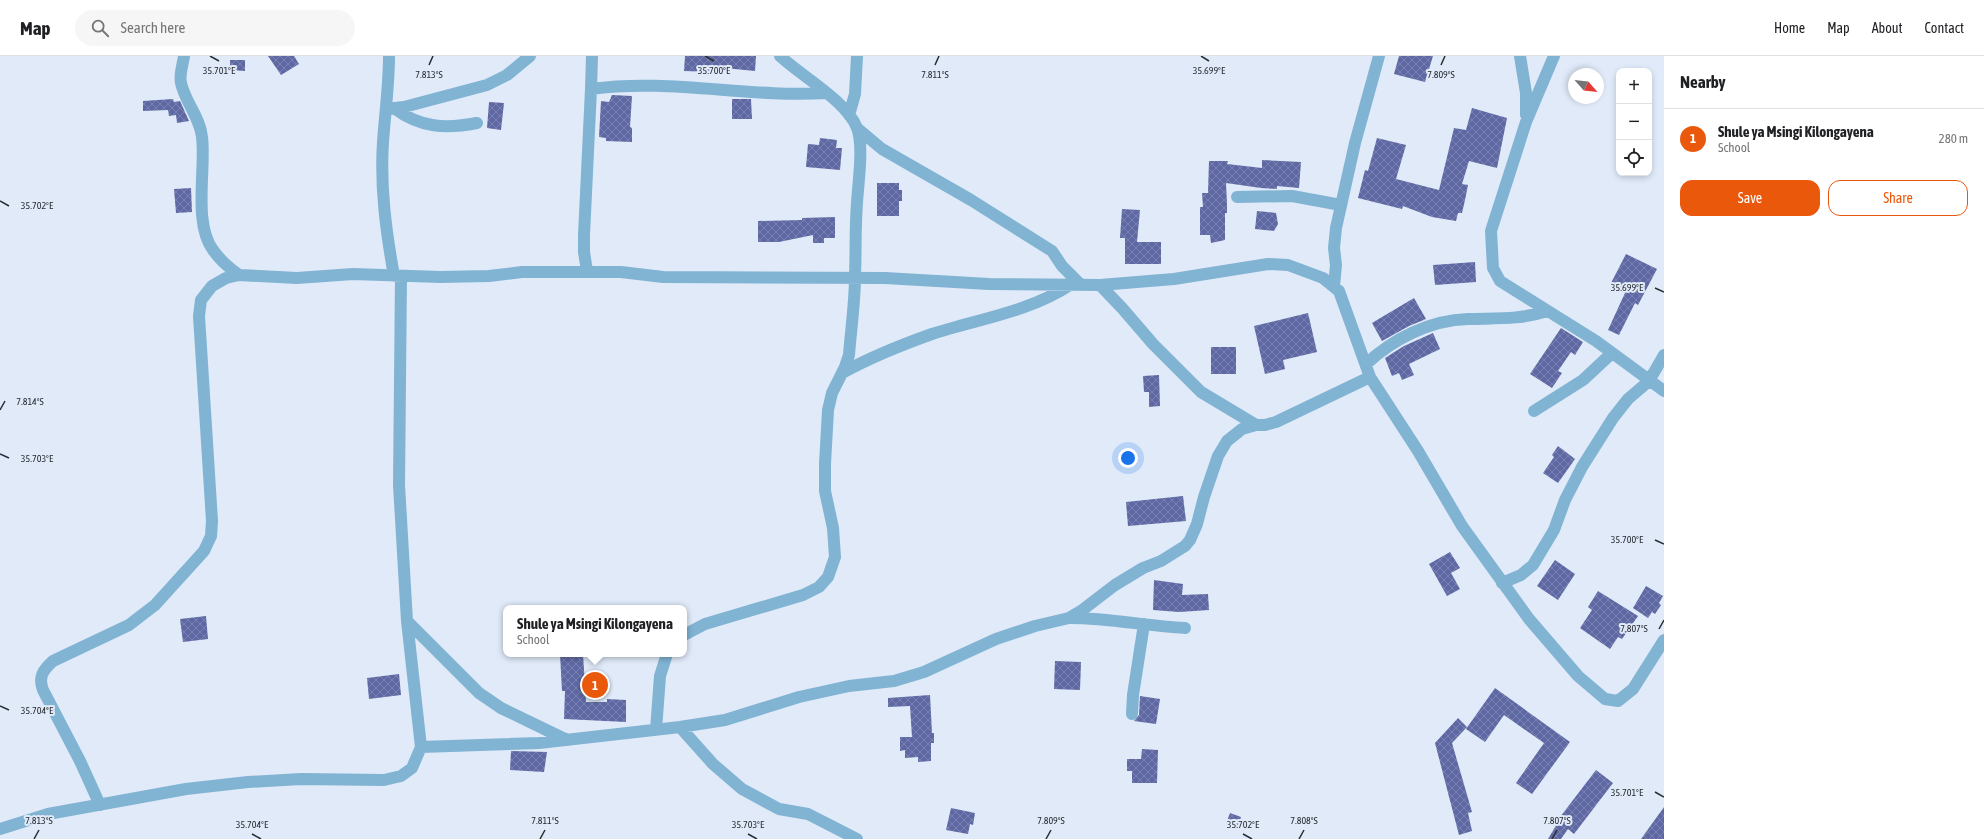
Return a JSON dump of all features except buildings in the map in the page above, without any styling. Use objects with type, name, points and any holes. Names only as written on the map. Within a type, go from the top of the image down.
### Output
[{"type":"street","points":[[184,56],[181,82],[199,123],[202,136],[202,207],[205,231],[212,249],[227,266],[239,275]]},
{"type":"street","points":[[0,829],[48,814],[186,789],[248,782],[301,779],[384,780],[401,776],[412,768],[421,747],[407,621],[400,486],[397,276],[384,215],[382,185],[383,142],[390,108],[389,56]]},
{"type":"street","points":[[390,108],[404,107],[487,85],[507,75],[530,56]]},
{"type":"street","points":[[587,271],[584,252],[584,235],[592,89],[592,56]]},
{"type":"street","points":[[780,56],[826,93],[849,115],[857,128],[882,149],[971,200],[1052,251],[1075,285]]},
{"type":"street","points":[[849,115],[855,94],[857,56]]},
{"type":"street","points":[[1334,286],[1336,265],[1334,248],[1341,205],[1363,109],[1380,56]]},
{"type":"street","points":[[1520,56],[1526,93],[1526,122]]},
{"type":"street","points":[[1554,56],[1526,122],[1490,231],[1493,268],[1500,281],[1612,353],[1648,381],[1664,391]]},
{"type":"street","points":[[592,89],[607,87],[649,86],[775,93],[826,93]]},
{"type":"street","points":[[390,108],[411,119],[430,125],[453,127],[477,122]]},
{"type":"street","points":[[687,633],[705,624],[803,595],[819,587],[828,577],[835,557],[833,528],[825,491],[826,438],[832,393],[849,355],[855,278],[855,233],[859,175],[857,128]]},
{"type":"street","points":[[1237,196],[1292,196],[1341,205]]},
{"type":"street","points":[[100,805],[80,761],[43,690],[40,683],[41,676],[45,668],[53,661],[129,625],[142,616],[156,605],[204,551],[210,536],[212,521],[198,316],[202,300],[212,286],[226,278],[239,275],[297,278],[353,274],[440,277],[489,276],[522,272],[587,271],[621,272],[663,277],[855,278],[989,284],[1100,285],[1167,280],[1268,264],[1288,265],[1308,271],[1323,278],[1339,291],[1370,377],[1418,451],[1462,526],[1529,619],[1578,676],[1605,700],[1618,702],[1633,689],[1664,640]]},
{"type":"street","points":[[842,372],[867,359],[932,334],[1037,302],[1075,285]]},
{"type":"street","points":[[1100,285],[1153,344],[1184,373],[1201,392],[1256,425]]},
{"type":"street","points":[[1366,364],[1378,352],[1430,325],[1466,319],[1514,319],[1547,311]]},
{"type":"street","points":[[1534,411],[1583,380],[1612,353]]},
{"type":"street","points":[[1502,583],[1521,575],[1533,565],[1554,530],[1565,500],[1582,468],[1613,418],[1628,399],[1648,381],[1664,355]]},
{"type":"street","points":[[421,747],[495,746],[568,740],[680,727],[725,720],[799,697],[849,686],[894,680],[924,672],[1013,633],[1069,618],[1081,611],[1115,585],[1143,568],[1168,557],[1185,546],[1190,540],[1197,524],[1211,473],[1218,456],[1228,441],[1242,429],[1276,422],[1370,377]]},
{"type":"street","points":[[1069,618],[1109,619],[1185,628]]},
{"type":"street","points":[[407,621],[478,693],[501,708],[568,740]]},
{"type":"street","points":[[1132,714],[1133,695],[1144,624]]},
{"type":"street","points":[[656,730],[660,676],[666,657]]},
{"type":"street","points":[[680,727],[712,764],[742,789],[779,809],[808,814],[857,839]]},
{"type":"place","name":"Shule ya Msingi Kilongayena","points":[[595,685]]}]
